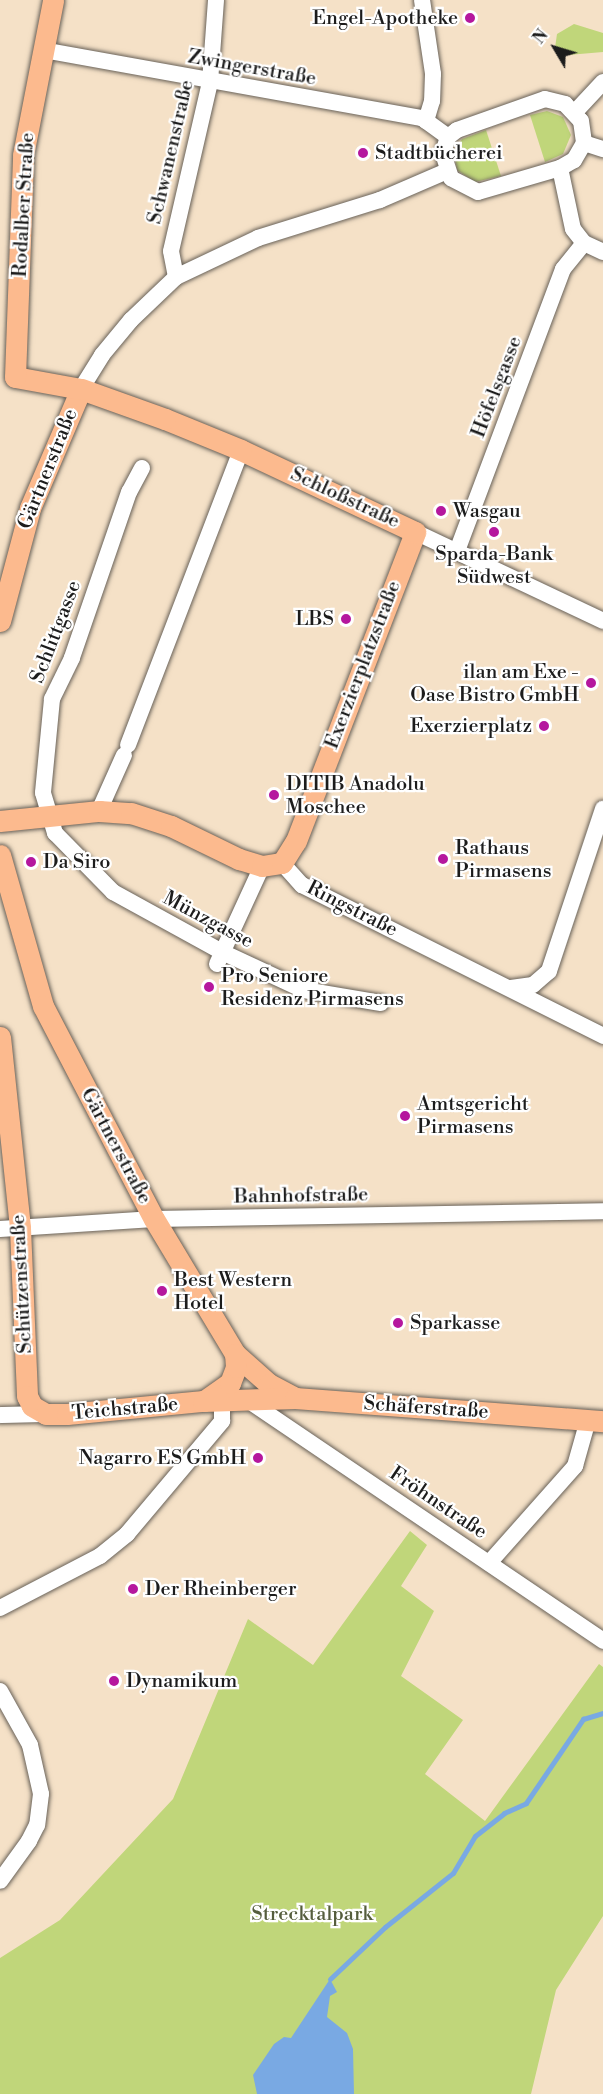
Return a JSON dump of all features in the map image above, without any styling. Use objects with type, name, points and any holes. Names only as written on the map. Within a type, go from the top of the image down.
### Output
[{"type":"main road","name":"Rodalber Straße","points":[[7,376],[23,155],[53,0]]},
{"type":"main road","name":"Schloßstraße","points":[[7,376],[81,389],[241,450],[415,532]]},
{"type":"main road","name":"Gärtnerstraße","points":[[0,621],[30,508],[81,389]]},
{"type":"main road","name":"Exerzierplatzstraße","points":[[272,865],[296,840],[415,532]]},
{"type":"main road","name":"Ringstraße","points":[[0,821],[49,818],[99,811],[148,817],[272,865]]},
{"type":"main road","name":"Gärtnerstraße","points":[[0,855],[43,1006],[154,1219],[235,1354],[264,1380],[295,1398]]},
{"type":"main road","name":"Schützenstraße","points":[[0,1037],[10,1229],[27,1396],[32,1406],[46,1414]]},
{"type":"main road","points":[[213,1401],[230,1383],[236,1367],[235,1354]]},
{"type":"main road","name":"Schäferstraße","points":[[249,1401],[295,1398],[596,1420]]},
{"type":"main road","name":"Teichstraße","points":[[46,1414],[213,1401],[249,1401]]},
{"type":"street","name":"Schwanenstraße","points":[[176,277],[171,251],[210,82],[216,0]]},
{"type":"street","points":[[422,0],[433,74],[432,101],[426,121]]},
{"type":"street","name":"Zwingerstraße","points":[[43,50],[426,121],[448,137]]},
{"type":"street","points":[[574,112],[603,82]]},
{"type":"street","points":[[545,99],[565,104],[574,112],[581,121],[584,143],[574,160],[560,168],[478,192],[458,184],[447,171],[443,153],[448,137],[462,127],[545,99]]},
{"type":"street","points":[[584,143],[603,148]]},
{"type":"street","points":[[560,168],[566,209],[573,229],[584,243],[603,252]]},
{"type":"street","points":[[81,389],[119,334],[176,277],[258,238],[380,200],[447,171]]},
{"type":"street","name":"Höfelsgasse","points":[[457,551],[563,269],[584,243]]},
{"type":"street","points":[[99,811],[126,750],[241,450]]},
{"type":"street","name":"Schlittgasse","points":[[49,818],[43,793],[52,699],[72,658],[139,473]]},
{"type":"street","name":"Schloßstraße","points":[[415,532],[603,621]]},
{"type":"street","points":[[510,988],[533,985],[549,971],[603,809]]},
{"type":"street","name":"Münzgasse","points":[[49,818],[55,833],[113,892],[219,958],[304,990],[381,1004]]},
{"type":"street","points":[[219,958],[272,865]]},
{"type":"street","name":"Ringstraße","points":[[272,865],[302,885],[603,1036]]},
{"type":"street","name":"Bahnhofstraße","points":[[10,1229],[154,1219],[603,1211]]},
{"type":"street","points":[[0,1608],[100,1556],[127,1534],[222,1421],[213,1401]]},
{"type":"street","name":"Fröhnstraße","points":[[249,1401],[603,1641]]},
{"type":"street","name":"Teichstraße","points":[[0,1415],[46,1414]]},
{"type":"street","points":[[489,1563],[575,1466],[596,1420]]},
{"type":"street","points":[[0,1691],[30,1745],[41,1794],[37,1825],[29,1841],[0,1881]]},
{"type":"green space","points":[[574,24],[603,33],[603,52],[568,55],[555,48],[557,34]]},
{"type":"green space","points":[[547,111],[563,117],[571,135],[563,154],[545,162],[530,115]]},
{"type":"green space","points":[[486,130],[501,176],[475,182],[457,170],[454,152],[462,139]]},
{"type":"green space","name":"Strecktalpark","points":[[410,1531],[427,1545],[401,1586],[434,1611],[401,1676],[463,1720],[425,1774],[485,1821],[599,1664],[603,1667],[603,1916],[556,1990],[531,2094],[0,2094],[0,1958],[60,1920],[173,1799],[248,1619],[313,1665]]},
{"type":"water","points":[[330,1979],[337,1992],[330,1996],[327,2017],[347,2033],[353,2049],[354,2094],[257,2094],[253,2075],[274,2044],[284,2037],[291,2038]]},
{"type":"waterway","points":[[330,1979],[385,1927],[453,1873],[475,1836],[504,1813],[526,1803],[583,1719],[603,1713]]},
{"type":"place","name":"Engel-Apotheke","points":[[470,18]]},
{"type":"place","name":"Stadtbücherei","points":[[363,153]]},
{"type":"place","name":"Wasgau","points":[[441,511]]},
{"type":"place","name":"Sparda-Bank Südwest","points":[[494,532]]},
{"type":"place","name":"LBS","points":[[346,619]]},
{"type":"place","name":"ilan am Exe - Oase Bistro GmbH","points":[[591,683]]},
{"type":"place","name":"Exerzierplatz","points":[[544,726]]},
{"type":"place","name":"DITIB Anadolu Moschee","points":[[274,795]]},
{"type":"place","name":"Rathaus Pirmasens","points":[[443,859]]},
{"type":"place","name":"Da Siro","points":[[31,862]]},
{"type":"place","name":"Pro Seniore Residenz Pirmasens","points":[[209,987]]},
{"type":"place","name":"Amtsgericht Pirmasens","points":[[405,1116]]},
{"type":"place","name":"Best Western Hotel","points":[[162,1291]]},
{"type":"place","name":"Sparkasse","points":[[398,1323]]},
{"type":"place","name":"Nagarro ES GmbH","points":[[258,1458]]},
{"type":"place","name":"Der Rheinberger","points":[[133,1589]]},
{"type":"place","name":"Dynamikum","points":[[114,1681]]}]
